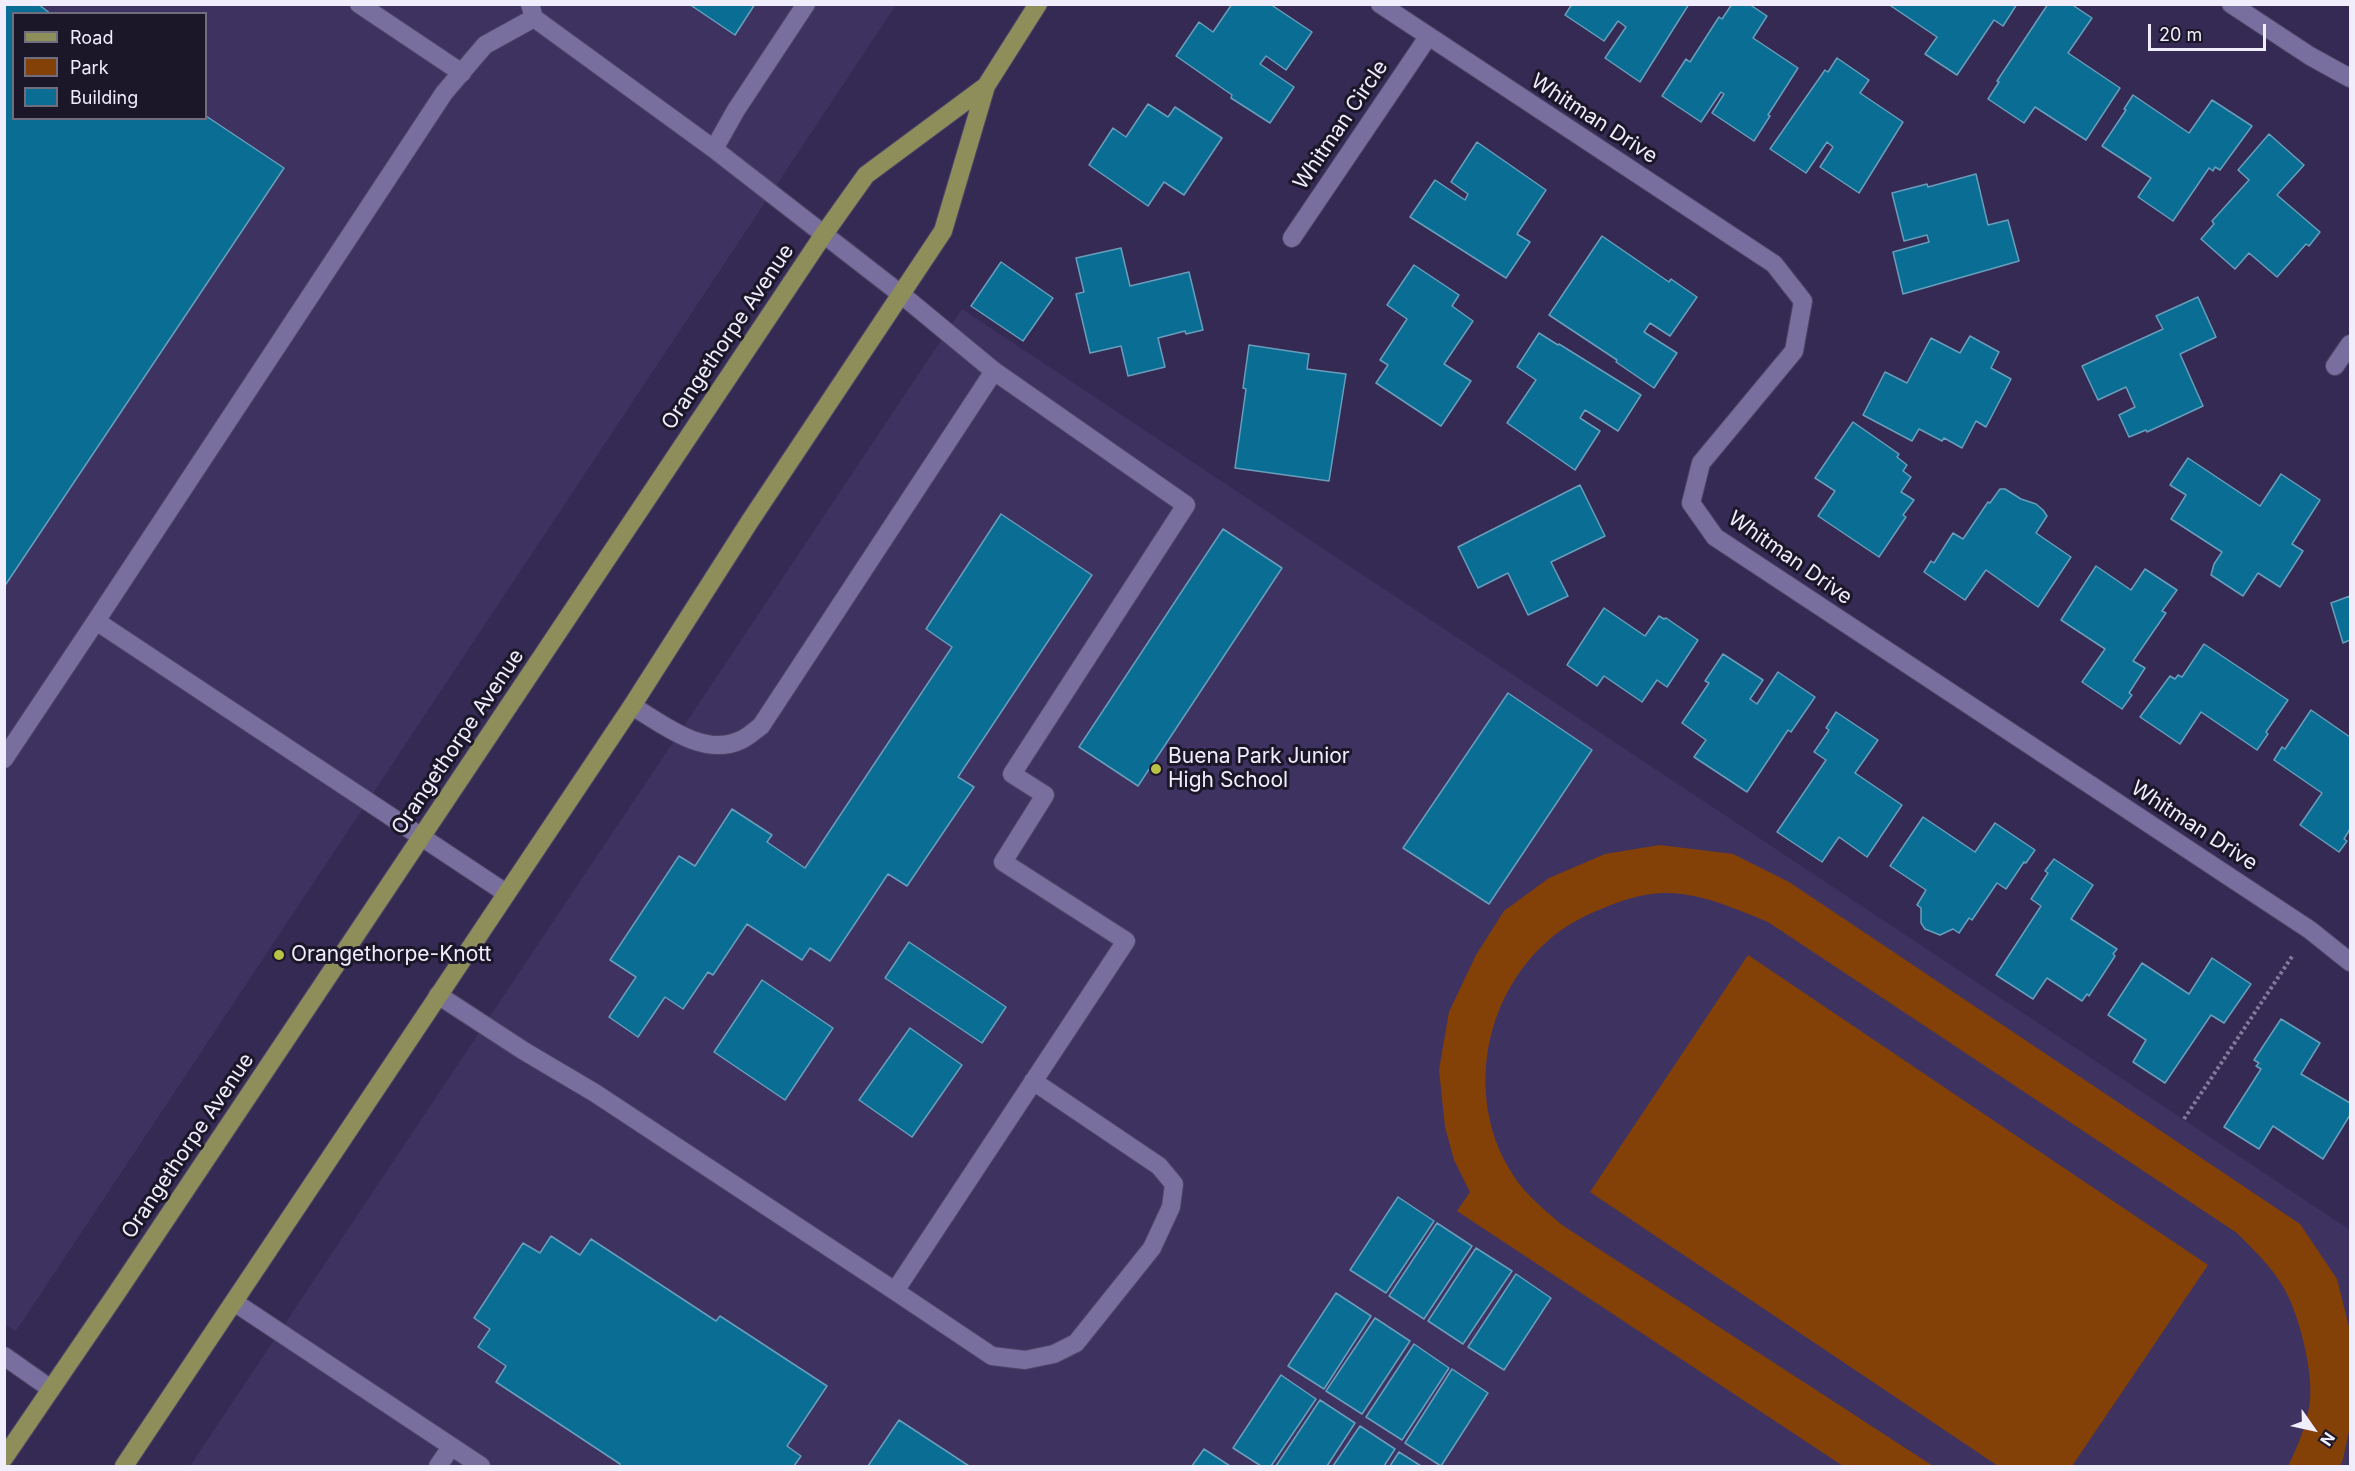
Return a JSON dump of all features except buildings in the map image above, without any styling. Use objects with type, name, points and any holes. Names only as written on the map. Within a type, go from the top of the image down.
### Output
[{"type":"main road","name":"Orangethorpe Avenue","points":[[124,1467],[632,705],[750,521],[943,231],[986,86],[1038,4]]},
{"type":"main road","name":"Orangethorpe Avenue","points":[[4,1458],[117,1294],[824,234],[866,175],[986,86]]},
{"type":"street","points":[[359,4],[462,73]]},
{"type":"street","points":[[714,149],[736,110],[806,4]]},
{"type":"street","name":"Whitman Drive","points":[[1380,4],[1774,264],[1803,301],[1794,351],[1701,463],[1691,503],[1715,537],[2310,930],[2350,962]]},
{"type":"street","points":[[2231,4],[2310,56],[2350,78]]},
{"type":"street","points":[[4,759],[444,93],[485,45],[532,11],[824,234],[994,371],[1186,505],[1012,774],[1045,795],[1003,862],[1126,941],[896,1291]]},
{"type":"street","name":"Whitman Circle","points":[[1292,238],[1428,37]]},
{"type":"street","points":[[2335,366],[2350,344]]},
{"type":"street","points":[[632,705],[677,732],[706,745],[726,745],[742,740],[761,726],[994,371]]},
{"type":"street","points":[[96,621],[506,893]]},
{"type":"street","points":[[438,995],[524,1051],[595,1093],[992,1356],[1025,1360],[1054,1354],[1076,1343],[1152,1248],[1171,1207],[1174,1184],[1158,1166],[1033,1081]]},
{"type":"street","points":[[234,1302],[481,1467]]},
{"type":"street","points":[[4,1356],[51,1389]]},
{"type":"street","points":[[438,1467],[451,1447]]},
{"type":"path","points":[[2184,1119],[2310,930]]},
{"type":"shaded area","points":[[4,5],[896,5],[16,1331],[4,1324]]},
{"type":"shaded area","name":"Buena Park Junior High School","points":[[962,309],[2350,1230],[2350,1466],[190,1466]]},
{"type":"green space","points":[[1660,845],[1733,854],[1789,882],[2300,1224],[2337,1279],[2350,1331],[2350,1426],[2340,1466],[2288,1466],[2302,1435],[2310,1401],[2310,1377],[2305,1349],[2298,1321],[2279,1280],[2237,1233],[1768,922],[1707,899],[1659,893],[1621,901],[1594,912],[1561,931],[1533,956],[1511,986],[1496,1019],[1487,1056],[1486,1093],[1492,1130],[1507,1165],[1518,1183],[1531,1198],[1562,1225],[1933,1466],[1843,1466],[1457,1211],[1470,1192],[1454,1160],[1445,1127],[1439,1070],[1449,1012],[1476,955],[1504,911],[1549,878],[1605,854]]},
{"type":"green space","points":[[1748,955],[2208,1265],[2072,1466],[1998,1466],[1590,1192]]},
{"type":"place","name":"Buena Park Junior High School","points":[[1156,769]]},
{"type":"place","name":"Orangethorpe-Knott","points":[[279,955]]}]
